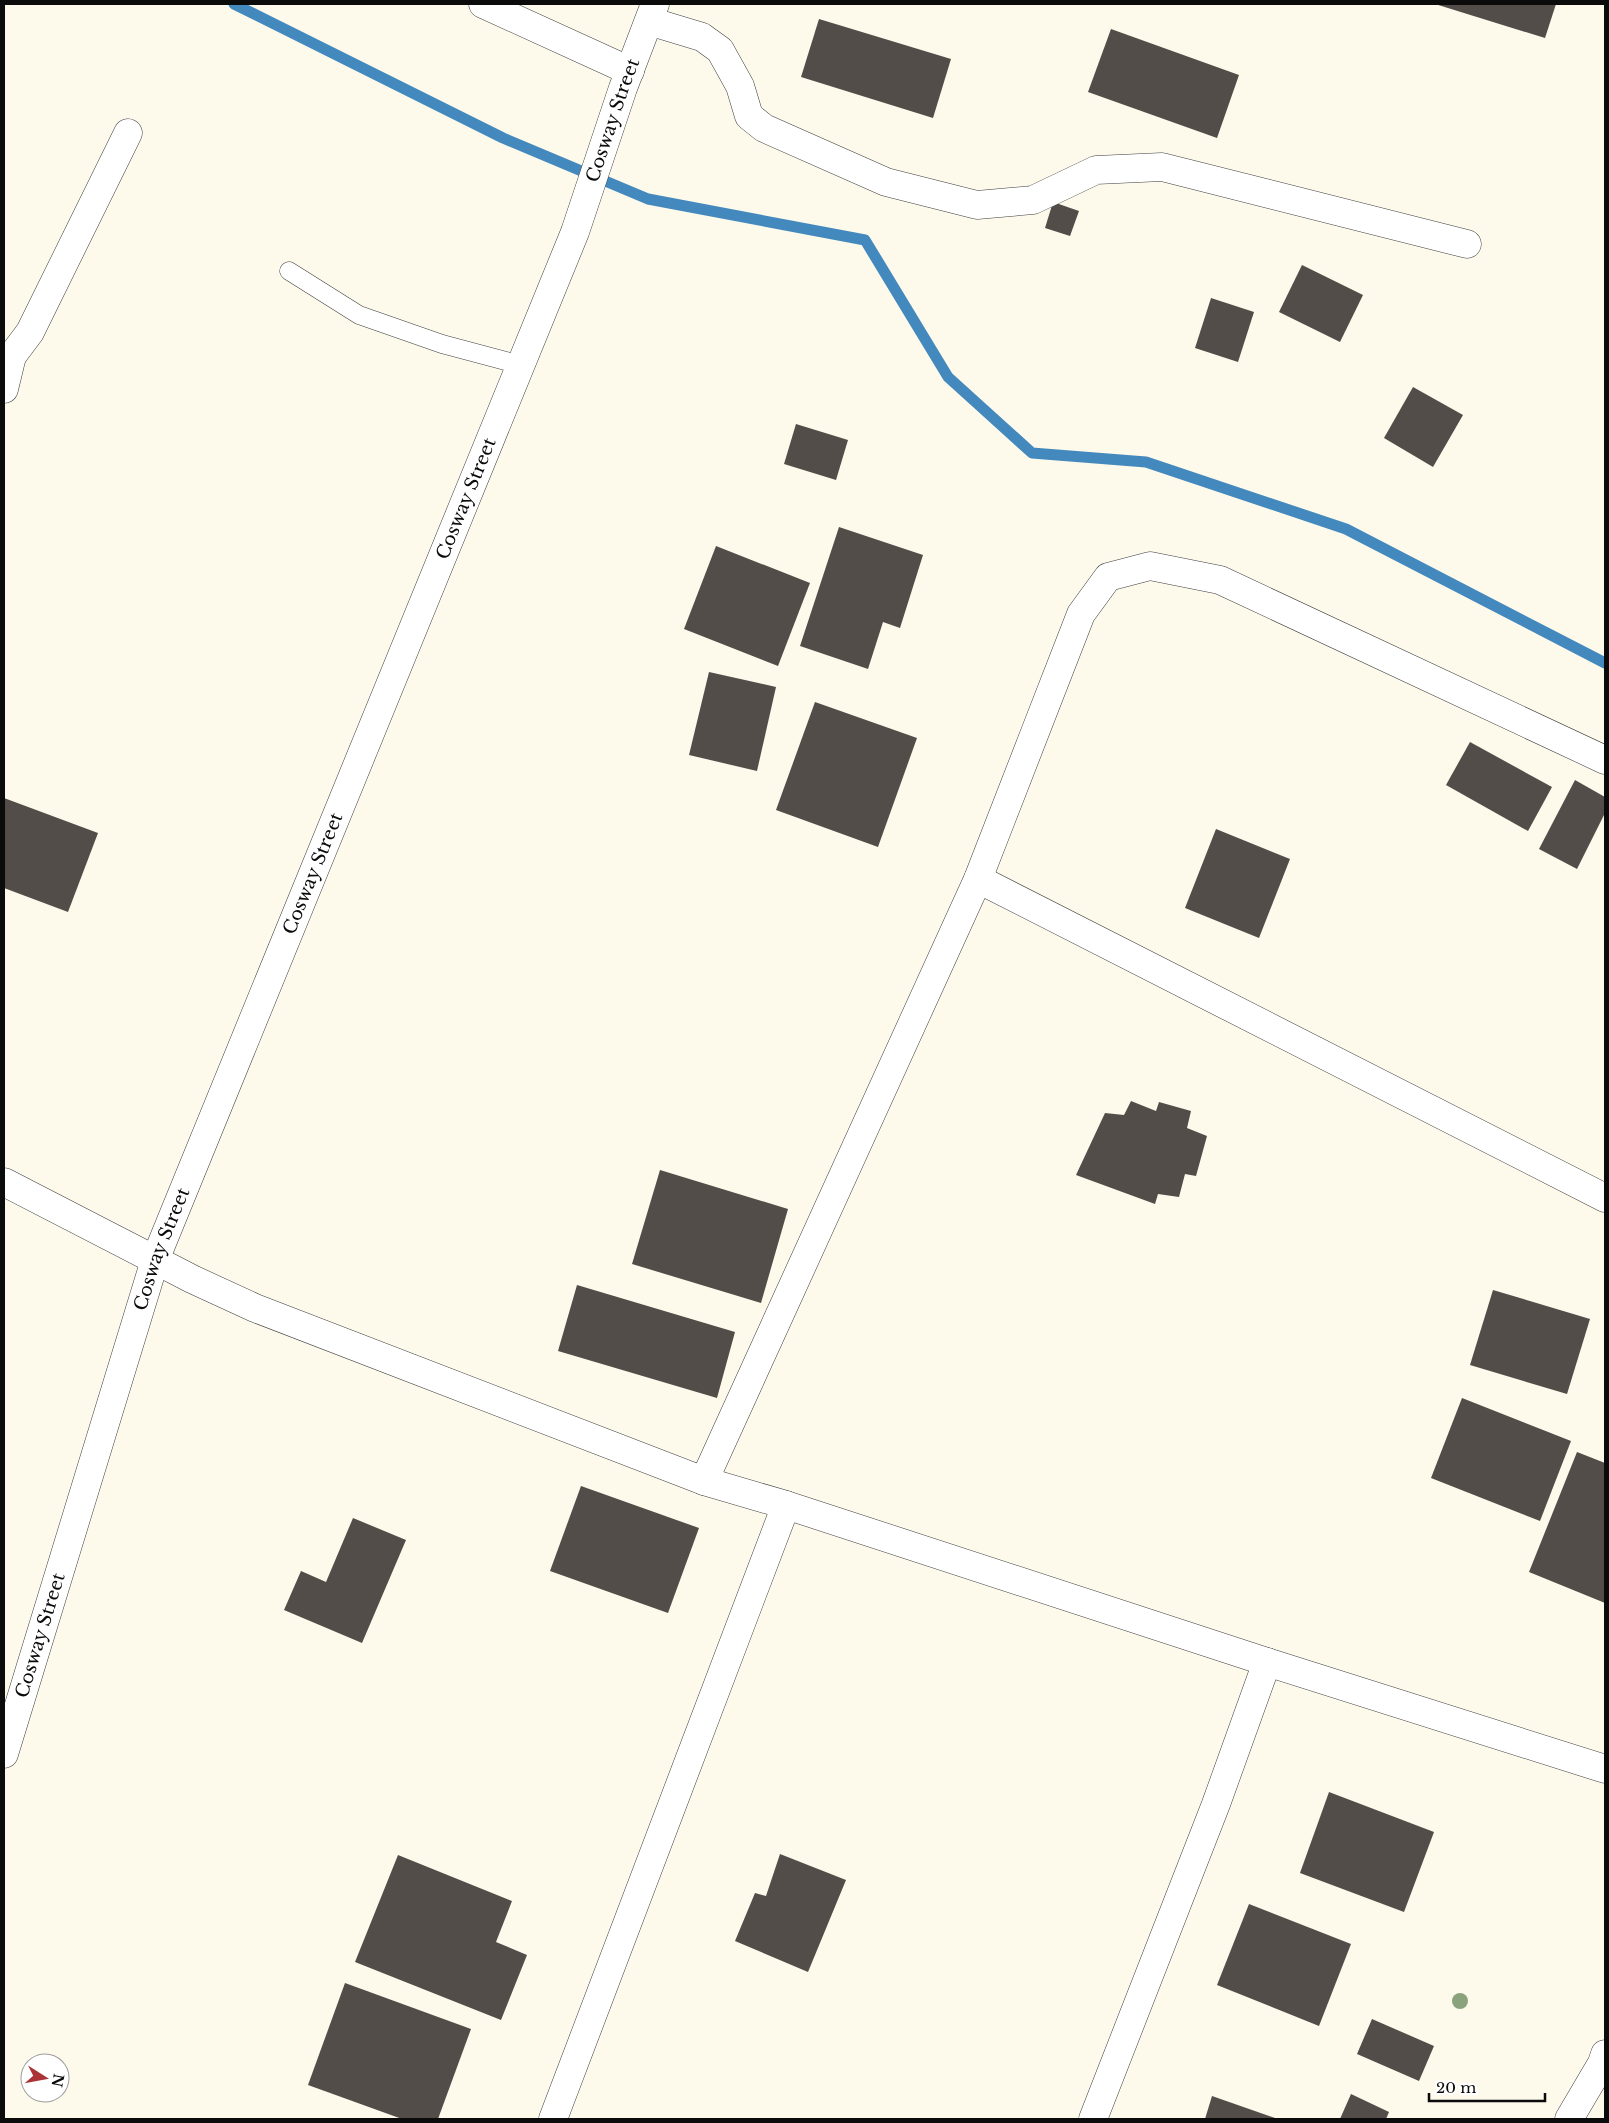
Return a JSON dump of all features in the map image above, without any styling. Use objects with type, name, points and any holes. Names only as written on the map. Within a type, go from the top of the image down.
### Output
[{"type":"street","points":[[482,4],[627,80]]},
{"type":"street","points":[[652,12],[702,37],[720,50],[740,86],[749,116],[764,128],[886,182],[977,205],[1033,200],[1096,170],[1162,167],[1467,244]]},
{"type":"street","name":"Cosway Street","points":[[4,1754],[155,1260],[574,232],[652,12]]},
{"type":"street","points":[[4,389],[8,357],[30,332],[128,133]]},
{"type":"street","points":[[704,1481],[978,879],[1081,614],[1108,577],[1150,566],[1220,580],[1605,760]]},
{"type":"street","points":[[978,879],[1605,1198]]},
{"type":"street","points":[[4,1182],[155,1260],[255,1308],[704,1481],[786,1505],[1267,1662],[1605,1769]]},
{"type":"street","points":[[553,2119],[786,1505]]},
{"type":"street","points":[[1093,2119],[1216,1804],[1267,1662]]},
{"type":"street","points":[[1569,2119],[1602,2063],[1605,2054]]},
{"type":"lane","points":[[289,271],[359,315],[442,344],[521,365]]},
{"type":"building","points":[[1435,4],[1556,4],[1545,38]]},
{"type":"building","points":[[819,19],[951,59],[933,118],[801,77]]},
{"type":"building","points":[[1111,29],[1239,75],[1217,138],[1088,92]]},
{"type":"building","points":[[1053,202],[1079,211],[1070,236],[1045,228]]},
{"type":"building","points":[[1302,265],[1363,295],[1340,342],[1279,312]]},
{"type":"building","points":[[1211,298],[1254,312],[1238,362],[1195,348]]},
{"type":"building","points":[[1413,387],[1463,415],[1433,467],[1384,438]]},
{"type":"building","points":[[796,424],[848,440],[836,480],[784,464]]},
{"type":"building","points":[[839,527],[923,555],[900,628],[883,622],[868,669],[800,646]]},
{"type":"building","points":[[716,546],[810,583],[778,666],[684,629]]},
{"type":"building","points":[[709,672],[776,687],[757,771],[689,755]]},
{"type":"building","points":[[815,702],[917,738],[878,847],[776,810]]},
{"type":"building","points":[[1470,742],[1552,787],[1528,831],[1446,785]]},
{"type":"building","points":[[1575,780],[1605,797],[1605,813],[1577,869],[1539,849]]},
{"type":"building","points":[[4,798],[98,833],[68,912],[4,888]]},
{"type":"building","points":[[1216,829],[1290,859],[1259,938],[1185,908]]},
{"type":"building","points":[[1131,1101],[1156,1111],[1159,1102],[1191,1111],[1187,1128],[1207,1136],[1196,1176],[1185,1174],[1179,1197],[1158,1194],[1155,1204],[1076,1175],[1105,1113],[1124,1115]]},
{"type":"building","points":[[660,1170],[788,1209],[761,1303],[632,1264]]},
{"type":"building","points":[[577,1285],[735,1332],[717,1398],[558,1351]]},
{"type":"building","points":[[1493,1290],[1590,1319],[1567,1394],[1470,1365]]},
{"type":"building","points":[[1462,1398],[1571,1441],[1540,1521],[1431,1478]]},
{"type":"building","points":[[1577,1452],[1605,1463],[1605,1603],[1529,1572]]},
{"type":"building","points":[[581,1486],[699,1528],[668,1613],[550,1571]]},
{"type":"building","points":[[353,1518],[406,1540],[362,1643],[284,1610],[301,1571],[326,1582]]},
{"type":"building","points":[[1329,1792],[1434,1832],[1404,1912],[1300,1873]]},
{"type":"building","points":[[780,1854],[846,1880],[808,1972],[735,1941],[755,1893],[766,1896]]},
{"type":"building","points":[[398,1855],[512,1901],[496,1942],[527,1955],[501,2020],[355,1962]]},
{"type":"building","points":[[1249,1904],[1351,1944],[1319,2026],[1217,1985]]},
{"type":"building","points":[[345,1983],[471,2029],[438,2119],[402,2119],[308,2085]]},
{"type":"building","points":[[1372,2019],[1434,2046],[1419,2081],[1357,2054]]},
{"type":"building","points":[[1351,2094],[1389,2112],[1386,2119],[1340,2119]]},
{"type":"building","points":[[1212,2096],[1278,2119],[1205,2119]]},
{"type":"waterway","points":[[234,4],[503,138],[648,199],[865,240],[948,377],[1032,453],[1146,462],[1346,529],[1605,663]]}]
